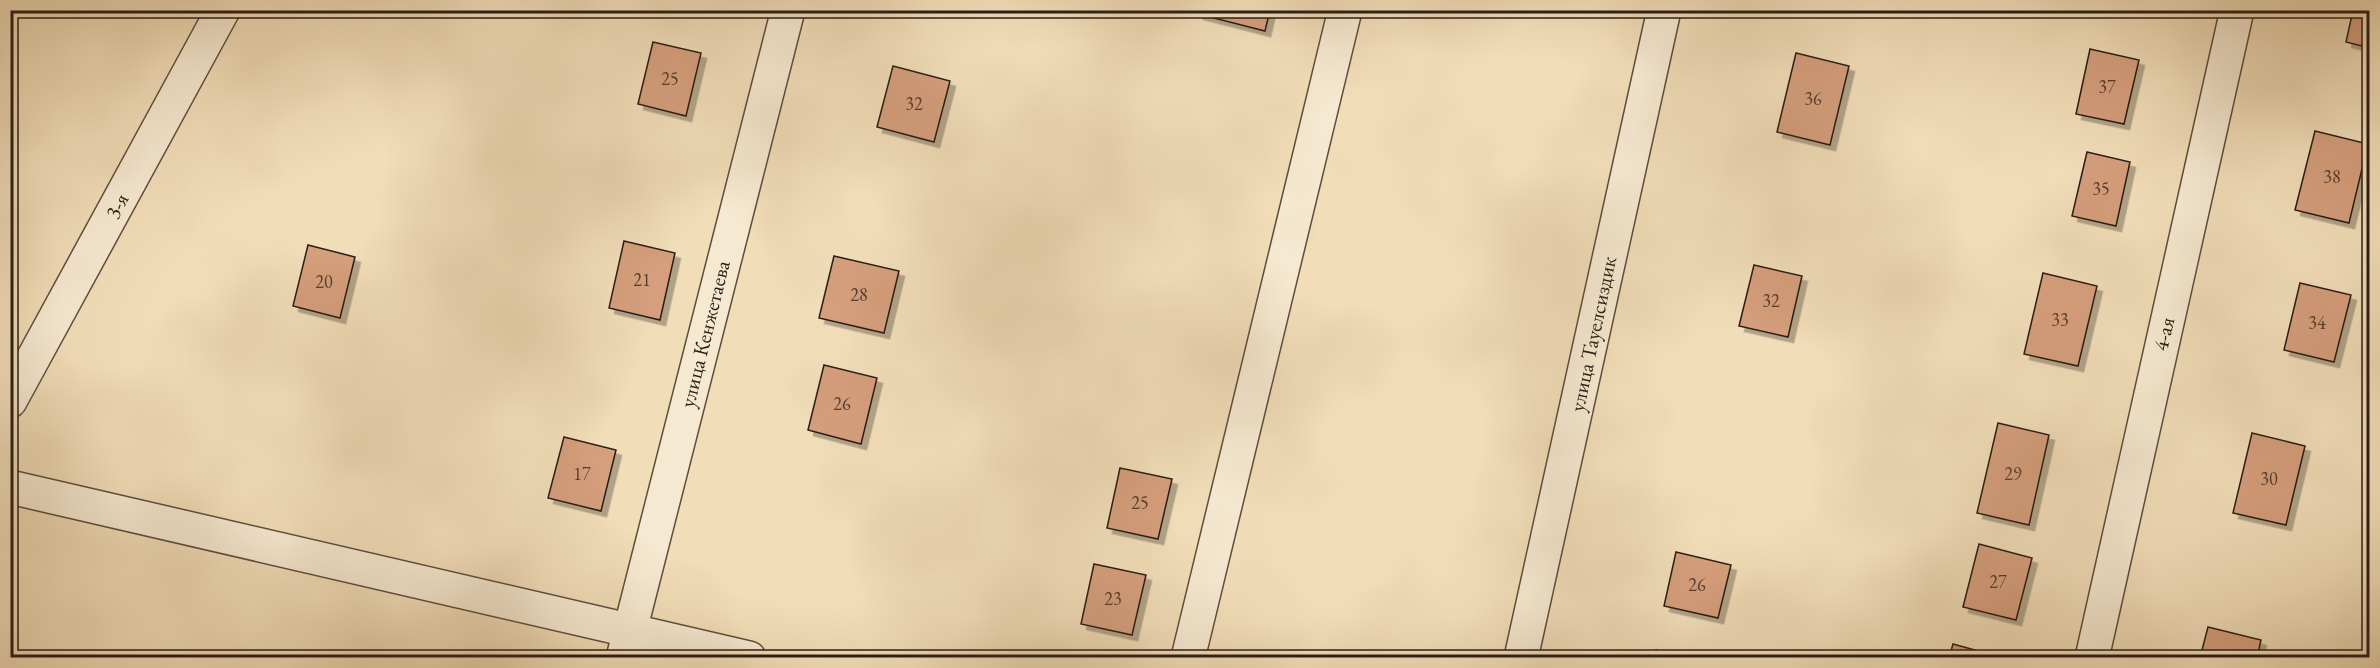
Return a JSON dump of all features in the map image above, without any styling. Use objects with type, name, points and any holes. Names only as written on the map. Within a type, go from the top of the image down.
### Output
[{"type":"street","name":"3-я","points":[[10,402],[223,10]]},
{"type":"street","name":"улица Кенжетаева","points":[[626,644],[788,10]]},
{"type":"street","points":[[1188,657],[1345,10]]},
{"type":"street","name":"улица Тауелсиздик","points":[[1521,657],[1664,10]]},
{"type":"street","name":"4-ая","points":[[2092,657],[2237,10]]},
{"type":"street","points":[[10,487],[626,644],[749,657]]},
{"type":"building","points":[[1198,10],[1270,10],[1265,31],[1198,14]]},
{"type":"building","points":[[2353,10],[2370,10],[2370,48],[2346,42]]},
{"type":"building","points":[[653,42],[701,53],[686,116],[638,104]]},
{"type":"building","points":[[2090,49],[2139,60],[2124,124],[2076,114]]},
{"type":"building","points":[[1796,53],[1849,66],[1830,145],[1777,132]]},
{"type":"building","points":[[893,66],[950,81],[934,142],[877,127]]},
{"type":"building","points":[[2315,131],[2368,144],[2349,223],[2295,210]]},
{"type":"building","points":[[2087,152],[2130,162],[2116,226],[2072,216]]},
{"type":"building","points":[[624,241],[675,253],[660,320],[609,308]]},
{"type":"building","points":[[308,245],[355,257],[340,318],[293,306]]},
{"type":"building","points":[[834,256],[899,271],[884,333],[819,318]]},
{"type":"building","points":[[1754,265],[1802,276],[1788,337],[1739,326]]},
{"type":"building","points":[[2043,273],[2097,286],[2078,366],[2024,354]]},
{"type":"building","points":[[2300,283],[2351,295],[2334,362],[2284,350]]},
{"type":"building","points":[[824,365],[877,378],[861,444],[808,430]]},
{"type":"building","points":[[1998,423],[2049,435],[2029,525],[1977,513]]},
{"type":"building","points":[[2252,433],[2305,446],[2286,525],[2233,513]]},
{"type":"building","points":[[564,437],[616,450],[601,511],[548,498]]},
{"type":"building","points":[[1120,468],[1172,479],[1158,539],[1107,528]]},
{"type":"building","points":[[1979,544],[2032,558],[2016,620],[1963,607]]},
{"type":"building","points":[[1676,552],[1731,565],[1718,618],[1664,606]]},
{"type":"building","points":[[1094,564],[1146,575],[1132,635],[1081,624]]},
{"type":"building","points":[[2208,627],[2261,640],[2257,658],[2200,658]]},
{"type":"building","points":[[1953,644],[2004,658],[1949,658]]},
{"type":"building","points":[[1656,650],[1687,658],[1654,658]]}]
